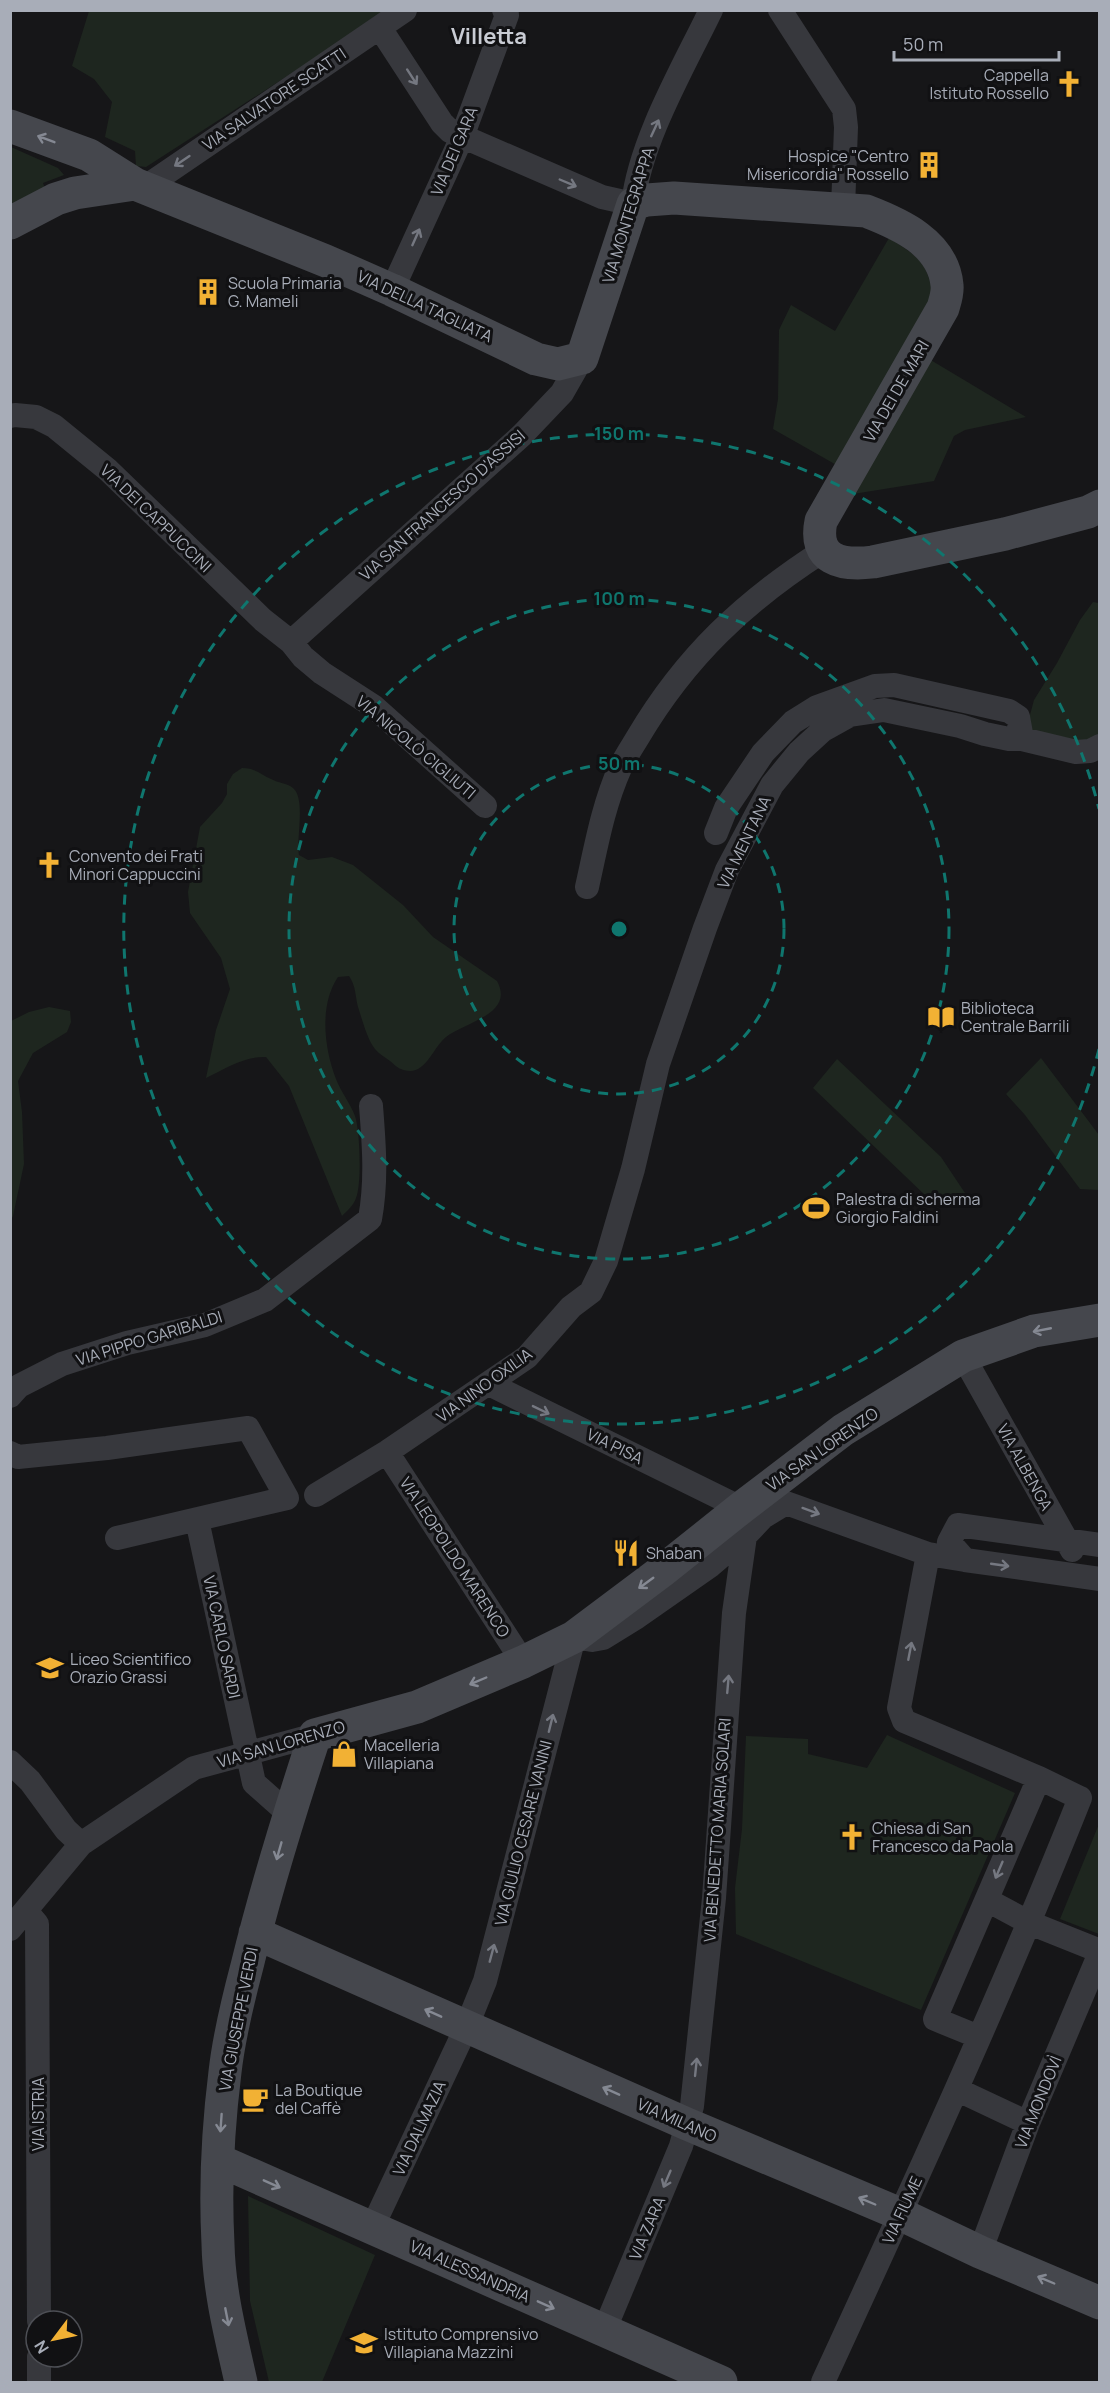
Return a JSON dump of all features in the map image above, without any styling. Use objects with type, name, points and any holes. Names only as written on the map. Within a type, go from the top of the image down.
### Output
[{"type":"street","name":"VIA SALVATORE SCATTI","points":[[140,186],[405,10]]},
{"type":"street","name":"VIA DEI GARA","points":[[392,290],[462,136],[507,15],[504,10]]},
{"type":"street","name":"VIA MONTEGRAPPA","points":[[582,357],[633,204],[636,180],[652,135],[711,10]]},
{"type":"street","points":[[780,10],[844,109],[846,127],[843,208]]},
{"type":"street","points":[[380,28],[442,123],[450,131],[602,197],[633,204]]},
{"type":"street","name":"VIA DELLA TAGLIATA","points":[[10,126],[89,155],[140,186],[326,261],[536,359],[558,364],[582,357]]},
{"type":"street","points":[[56,199],[86,172],[89,166],[89,155]]},
{"type":"street","points":[[10,223],[56,199],[75,193],[140,186]]},
{"type":"street","name":"VIA DEI DE MARI","points":[[633,204],[647,200],[674,198],[866,211],[891,220],[915,233],[933,252],[944,270],[948,287],[943,308],[821,521],[818,536],[824,551]]},
{"type":"street","name":"VIA SAN FRANCESCO D'ASSISI","points":[[291,642],[522,435],[562,393],[582,357]]},
{"type":"street","name":"VIA DEI CAPPUCCINI","points":[[10,417],[15,415],[36,417],[54,426],[108,470],[263,620],[291,642]]},
{"type":"street","points":[[587,887],[603,813],[620,768],[663,697],[704,646],[781,578],[824,551],[837,561],[855,564],[873,562],[1039,526],[1088,512],[1100,506]]},
{"type":"street","name":"VIA NICOLÒ CIGLIUTI","points":[[291,642],[322,673],[373,706],[485,806]]},
{"type":"street","name":"VIA MENTANA","points":[[716,833],[726,808],[763,753],[793,722],[817,706],[875,686],[894,685],[916,689],[1009,711],[1018,717],[1022,739]]},
{"type":"street","name":"VIA MENTANA","points":[[633,1169],[658,1064],[727,870],[772,785],[799,752],[823,730],[850,715],[884,710],[1001,738],[1022,739],[1076,752],[1090,751],[1100,746]]},
{"type":"street","name":"VIA PIPPO GARIBALDI","points":[[10,1396],[19,1386],[62,1364],[127,1343],[204,1325],[265,1299],[370,1219],[374,1195],[375,1158],[371,1106]]},
{"type":"street","name":"VIA NINO OXILIA","points":[[316,1495],[387,1452],[527,1358],[571,1307],[591,1292],[606,1262],[633,1169]]},
{"type":"street","name":"VIA SAN LORENZO","points":[[16,1918],[81,1844],[194,1768],[417,1707],[523,1662],[574,1637],[662,1572],[743,1522],[843,1430],[963,1356],[1034,1330],[1100,1320]]},
{"type":"street","name":"VIA ALBENGA","points":[[963,1356],[1066,1541],[1094,1578]]},
{"type":"street","name":"VIA PISA","points":[[489,1384],[743,1522]]},
{"type":"street","points":[[10,1454],[18,1457],[107,1448],[248,1428],[288,1498],[117,1538]]},
{"type":"street","name":"VIA LEOPOLDO MARENCO","points":[[387,1452],[523,1662]]},
{"type":"street","points":[[743,1522],[763,1517],[786,1503],[928,1554],[1094,1578]]},
{"type":"street","name":"VIA CARLO SARDI","points":[[197,1520],[246,1755],[254,1783],[289,1814]]},
{"type":"street","name":"VIA BENEDETTO MARIA SOLARI","points":[[687,2124],[692,2106],[714,1898],[733,1625],[743,1522]]},
{"type":"street","points":[[964,1560],[948,1542],[958,1525],[1100,1545]]},
{"type":"street","points":[[928,1554],[899,1708],[904,1720],[1039,1778],[1090,1793]]},
{"type":"street","name":"VIA GIULIO CESARE VANINI","points":[[466,2028],[485,1981],[574,1637]]},
{"type":"street","name":"VIA GIUSEPPE VERDI","points":[[241,2382],[226,2313],[218,2246],[218,2160],[225,2071],[238,2000],[255,1933],[289,1814],[315,1735]]},
{"type":"street","points":[[10,1762],[30,1781],[66,1830],[81,1844]]},
{"type":"street","points":[[980,2037],[935,2019],[1039,1778]]},
{"type":"street","name":"VIA FIUME","points":[[823,2382],[958,2090],[1030,1923],[1090,1793]]},
{"type":"street","points":[[987,1900],[1030,1923],[1100,1952]]},
{"type":"street","name":"VIA ISTRIA","points":[[16,1918],[37,1924],[39,2309]]},
{"type":"street","name":"VIA MILANO","points":[[255,1933],[466,2028],[900,2214],[980,2252],[1100,2303]]},
{"type":"street","name":"VIA MONDOVÌ","points":[[980,2252],[1028,2123],[1100,1952]]},
{"type":"street","name":"VIA DALMAZIA","points":[[372,2228],[466,2028]]},
{"type":"street","points":[[958,2090],[1028,2123]]},
{"type":"street","name":"VIA ZARA","points":[[604,2331],[681,2146],[687,2124]]},
{"type":"street","name":"VIA ALESSANDRIA","points":[[218,2160],[721,2382]]},
{"type":"shaded area","points":[[89,11],[388,11],[146,167],[136,166],[135,151],[105,137],[112,102],[94,79],[72,66]]},
{"type":"shaded area","points":[[11,147],[58,168],[64,175],[43,183],[46,191],[11,210]]},
{"type":"shaded area","points":[[889,238],[921,262],[935,300],[840,467],[773,429],[778,399],[779,330],[791,305],[835,331]]},
{"type":"shaded area","points":[[929,359],[1026,417],[965,430],[954,436],[934,481],[853,494]]},
{"type":"shaded area","points":[[1093,602],[1099,603],[1099,738],[1089,744],[1029,732],[1027,726],[1034,700],[1080,620]]},
{"type":"shaded area","points":[[242,768],[254,770],[288,785],[297,793],[300,810],[299,855],[308,860],[332,857],[353,865],[403,905],[433,937],[497,981],[501,992],[499,1002],[494,1009],[446,1037],[422,1066],[409,1071],[398,1068],[375,1049],[365,1029],[349,976],[338,977],[328,1000],[326,1040],[336,1079],[355,1116],[360,1157],[356,1198],[342,1216],[289,1086],[266,1057],[243,1061],[206,1078],[216,1030],[230,989],[221,958],[190,913],[188,892],[200,827],[222,803],[227,794],[227,784],[233,774]]},
{"type":"shaded area","points":[[49,1007],[70,1011],[71,1022],[67,1032],[33,1053],[18,1081],[24,1164],[11,1220],[11,1021],[29,1012]]},
{"type":"shaded area","points":[[1041,1058],[1099,1135],[1099,1190],[1080,1189],[1025,1115],[1006,1094]]},
{"type":"shaded area","points":[[837,1059],[941,1157],[965,1193],[939,1199],[927,1197],[813,1088]]},
{"type":"shaded area","points":[[887,1735],[1015,1793],[921,2010],[736,1934],[735,1888],[742,1829],[746,1736],[808,1739],[808,1754],[867,1768]]},
{"type":"shaded area","points":[[1099,1824],[1099,1934],[1060,1919]]},
{"type":"shaded area","points":[[248,2196],[375,2255],[322,2382],[269,2382],[250,2301]]},
{"type":"place","name":"Cappella Istituto Rossello","points":[[1069,84]]},
{"type":"place","name":"Hospice \"Centro Misericordia\" Rossello","points":[[929,165]]},
{"type":"place","name":"Scuola Primaria G. Mameli","points":[[208,292]]},
{"type":"place","name":"Convento dei Frati Minori Cappuccini","points":[[49,865]]},
{"type":"place","name":"Biblioteca Centrale Barrili","points":[[941,1017]]},
{"type":"place","name":"Palestra di scherma Giorgio Faldini","points":[[816,1208]]},
{"type":"place","name":"Shaban","points":[[626,1553]]},
{"type":"place","name":"Liceo Scientifico Orazio Grassi","points":[[50,1668]]},
{"type":"place","name":"Macelleria Villapiana","points":[[344,1754]]},
{"type":"place","name":"Chiesa di San Francesco da Paola","points":[[852,1837]]},
{"type":"place","name":"La Boutique del Caffè","points":[[255,2099]]},
{"type":"place","name":"Istituto Comprensivo Villapiana Mazzini","points":[[364,2343]]},
{"type":"district","name":"Villetta","points":[[489,36]]}]
